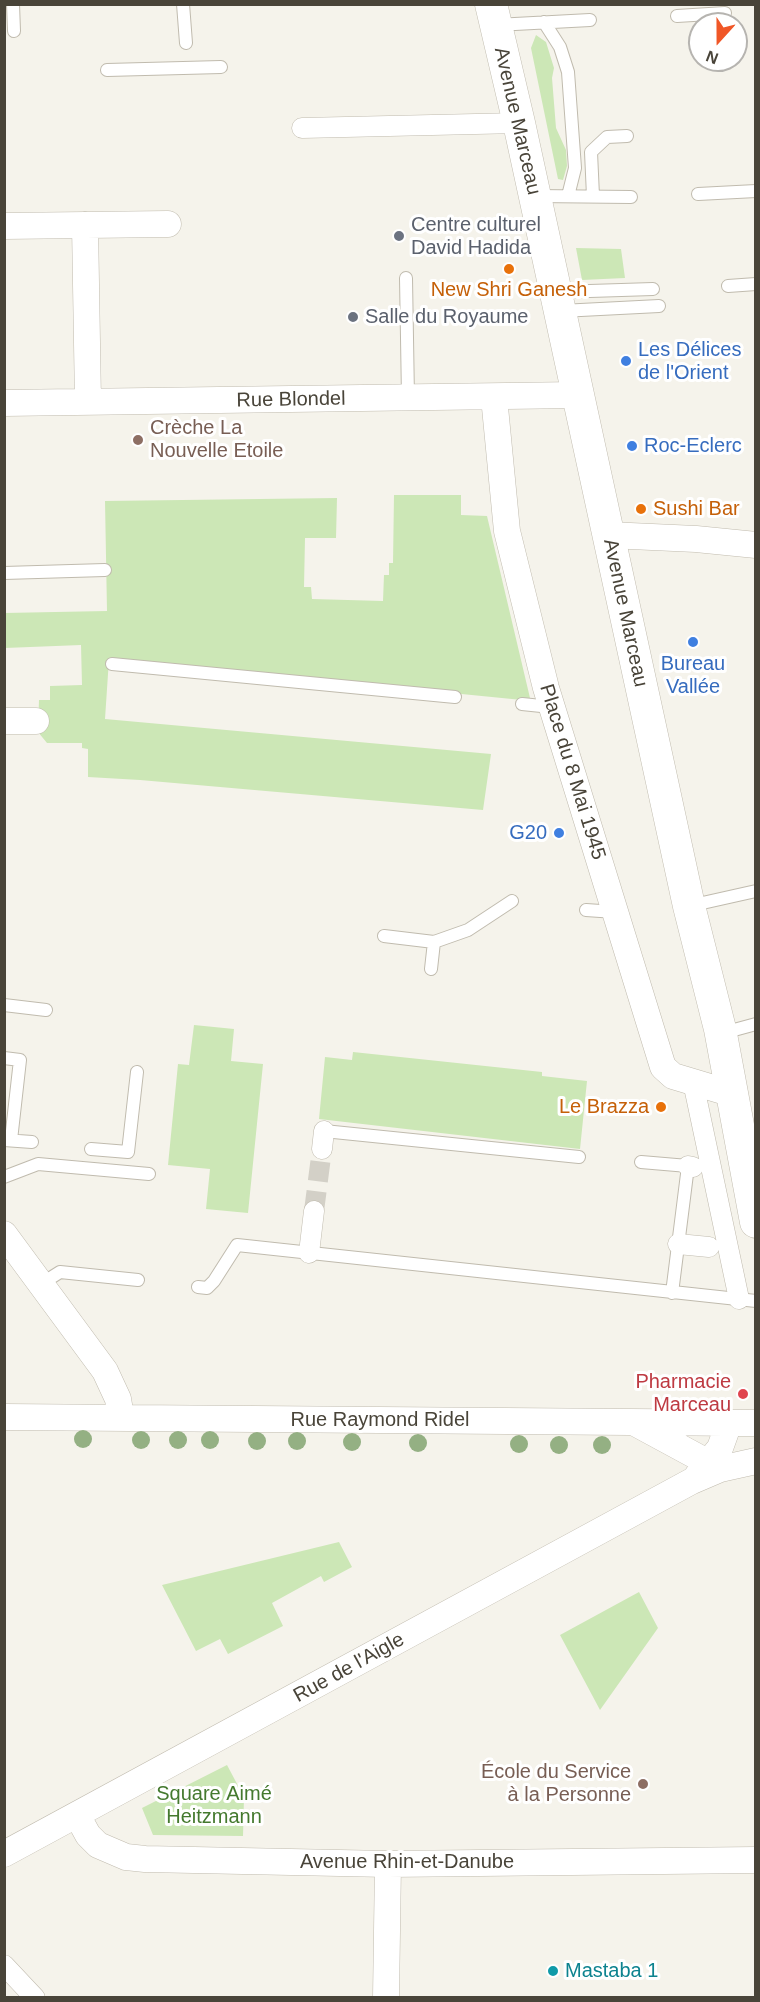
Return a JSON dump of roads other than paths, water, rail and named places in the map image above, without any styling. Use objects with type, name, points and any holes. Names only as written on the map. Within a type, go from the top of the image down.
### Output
[{"type":"street","name":"Avenue Marceau","points":[[493,15],[519,123],[556,302],[689,906],[720,1029],[756,1222]]},
{"type":"street","points":[[302,129],[519,123]]},
{"type":"street","points":[[4,226],[168,224]]},
{"type":"street","points":[[85,225],[88,402]]},
{"type":"street","name":"Rue Blondel","points":[[4,403],[577,395]]},
{"type":"street","name":"Place du 8 Mai 1945","points":[[494,397],[507,531],[551,707],[663,1067],[673,1076],[733,1094]]},
{"type":"street","points":[[608,535],[696,539],[756,545]]},
{"type":"street","points":[[4,721],[36,721]]},
{"type":"street","points":[[693,1082],[699,1167],[720,1249],[747,1300]]},
{"type":"street","points":[[309,1253],[314,1211]]},
{"type":"street","points":[[4,1234],[105,1371],[118,1399],[121,1417]]},
{"type":"street","points":[[678,1244],[720,1249]]},
{"type":"street","name":"Rue Raymond Ridel","points":[[4,1417],[756,1423]]},
{"type":"street","points":[[632,1422],[707,1471]]},
{"type":"street","name":"Rue de l'Aigle","points":[[707,1471],[720,1448],[729,1424]]},
{"type":"street","name":"Rue de l'Aigle","points":[[4,1854],[707,1471],[756,1461]]},
{"type":"street","name":"Avenue Rhin-et-Danube","points":[[77,1815],[88,1835],[99,1845],[126,1857],[388,1864],[756,1860]]},
{"type":"street","points":[[386,1998],[388,1864]]},
{"type":"street","points":[[4,1965],[34,1998]]},
{"type":"lane","points":[[13,4],[14,31]]},
{"type":"lane","points":[[183,4],[186,43]]},
{"type":"lane","points":[[493,15],[544,22],[590,20]]},
{"type":"lane","points":[[677,16],[688,15]]},
{"type":"lane","points":[[544,22],[560,47],[568,72],[575,168],[568,196]]},
{"type":"lane","points":[[107,70],[188,64],[221,67]]},
{"type":"lane","points":[[593,196],[591,152],[607,137],[627,136]]},
{"type":"lane","points":[[698,194],[756,191]]},
{"type":"lane","points":[[534,196],[631,196]]},
{"type":"lane","points":[[406,279],[408,398]]},
{"type":"lane","points":[[728,286],[756,285]]},
{"type":"lane","points":[[556,302],[653,289]]},
{"type":"lane","points":[[556,302],[659,306]]},
{"type":"lane","points":[[4,573],[105,570]]},
{"type":"lane","points":[[112,664],[455,697]]},
{"type":"lane","points":[[522,704],[551,707]]},
{"type":"lane","points":[[689,906],[756,891]]},
{"type":"lane","points":[[384,936],[434,942],[468,930],[512,901]]},
{"type":"lane","points":[[586,910],[615,912]]},
{"type":"lane","points":[[431,969],[434,942]]},
{"type":"lane","points":[[4,1005],[46,1010]]},
{"type":"lane","points":[[720,1029],[734,1030],[756,1024]]},
{"type":"lane","points":[[4,1058],[20,1060],[8,1140],[32,1142]]},
{"type":"lane","points":[[91,1149],[128,1152],[137,1072]]},
{"type":"lane","points":[[323,1140],[579,1157]]},
{"type":"lane","points":[[641,1162],[699,1167],[678,1244],[672,1293]]},
{"type":"lane","points":[[4,1177],[31,1166],[50,1164],[149,1174]]},
{"type":"lane","points":[[198,1287],[207,1288],[214,1281],[237,1245],[747,1300]]},
{"type":"lane","points":[[41,1284],[60,1272],[138,1280]]},
{"type":"tunnel","points":[[314,1211],[322,1149]]},
{"type":"place","name":"Centre culturel David Hadida","points":[[399,236]]},
{"type":"place","name":"New Shri Ganesh","points":[[509,269]]},
{"type":"place","name":"Salle du Royaume","points":[[353,317]]},
{"type":"place","name":"Les Délices de l'Orient","points":[[626,361]]},
{"type":"place","name":"Crèche La Nouvelle Etoile","points":[[138,440]]},
{"type":"place","name":"Roc-Eclerc","points":[[632,446]]},
{"type":"place","name":"Sushi Bar","points":[[641,509]]},
{"type":"place","name":"Bureau Vallée","points":[[693,642]]},
{"type":"place","name":"G20","points":[[559,833]]},
{"type":"place","name":"Le Brazza","points":[[661,1107]]},
{"type":"place","name":"Pharmacie Marceau","points":[[743,1394]]},
{"type":"place","name":"École du Service à la Personne","points":[[643,1784]]},
{"type":"place","name":"Mastaba 1","points":[[553,1971]]},
{"type":"park label","name":"Square Aimé Heitzmann","points":[[214,1806]]}]
